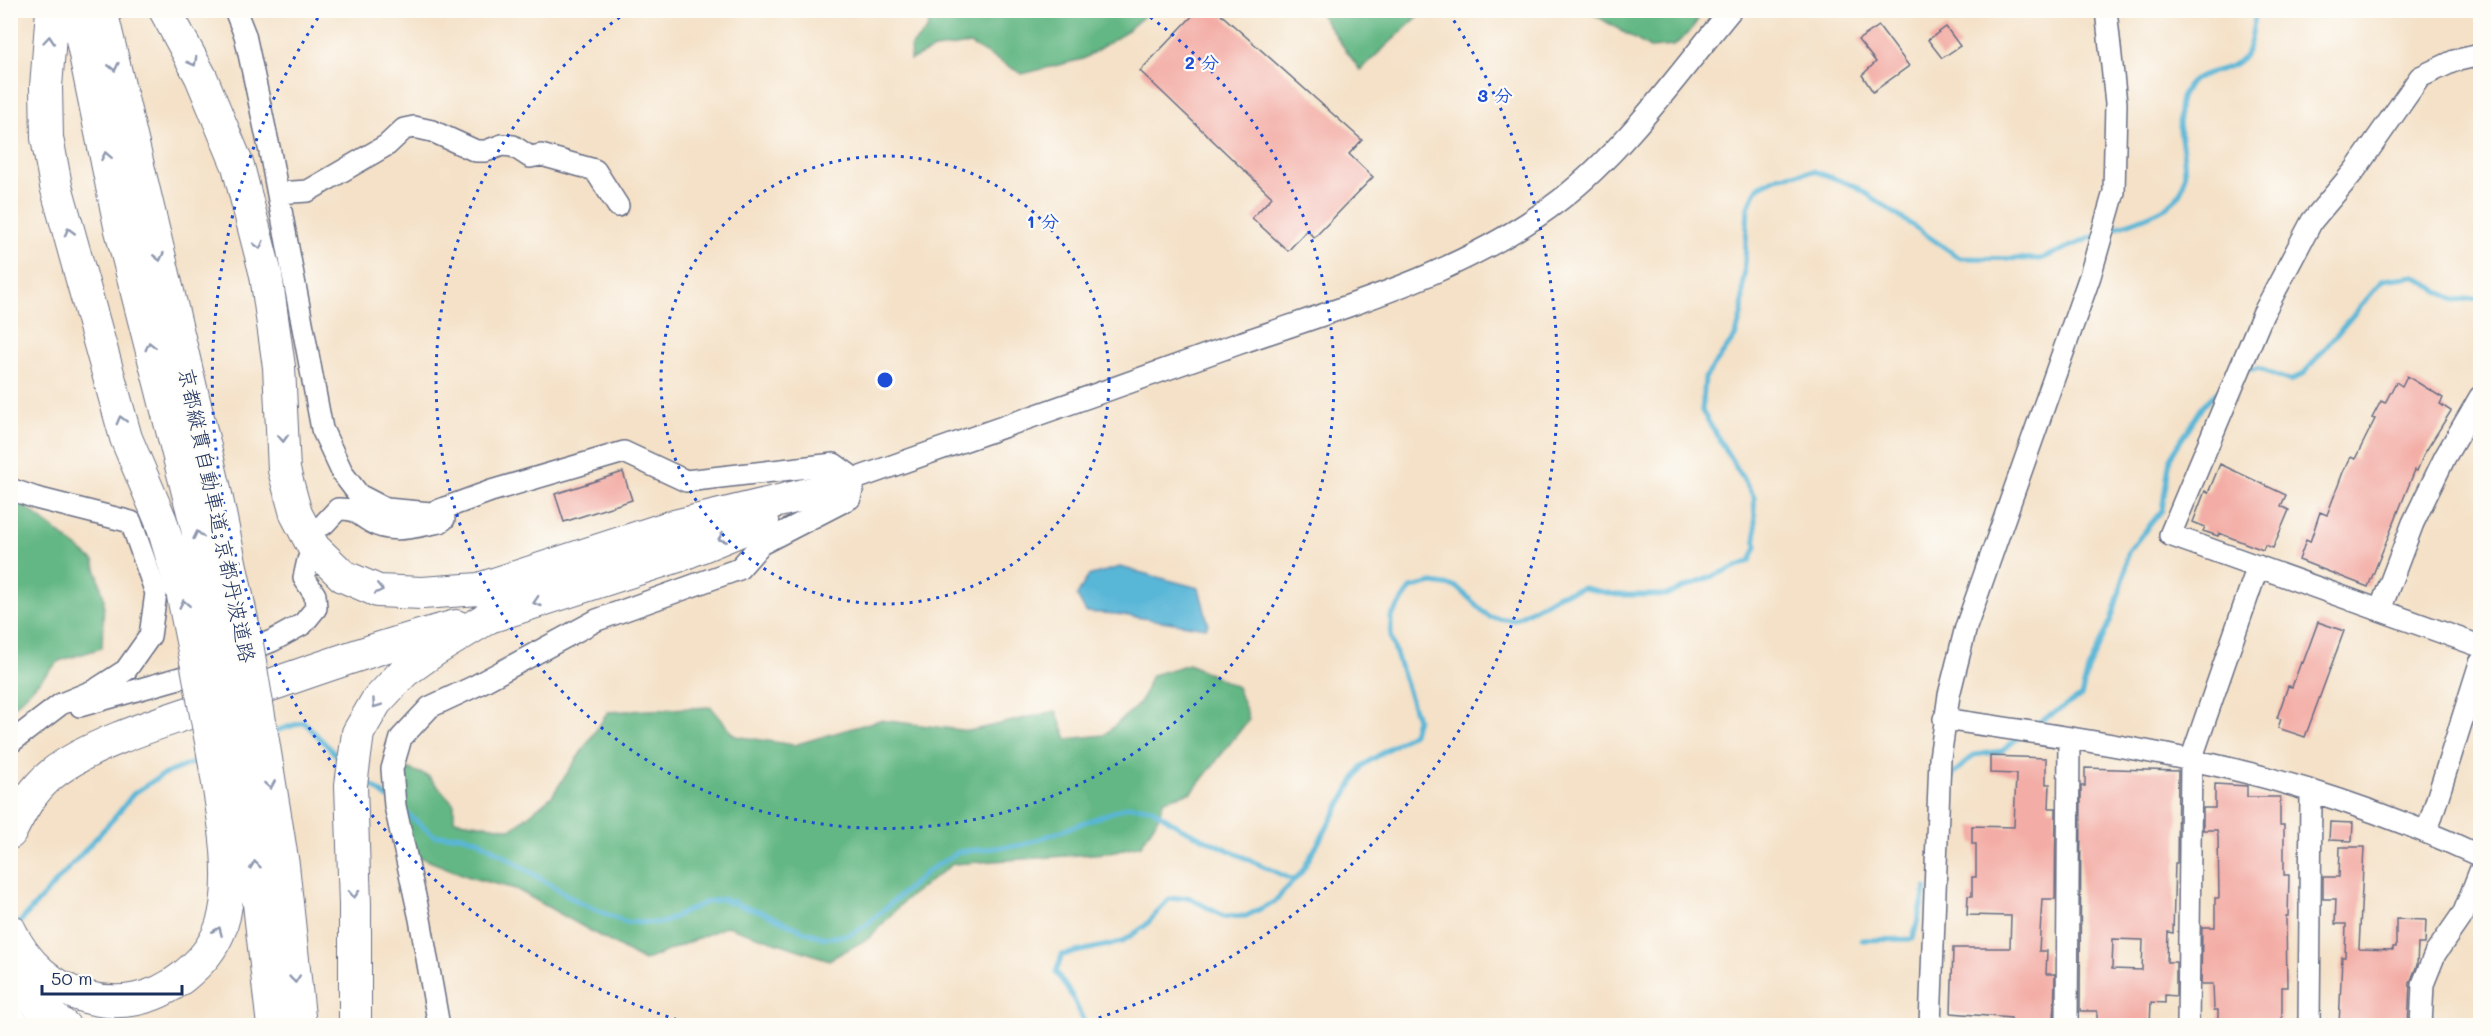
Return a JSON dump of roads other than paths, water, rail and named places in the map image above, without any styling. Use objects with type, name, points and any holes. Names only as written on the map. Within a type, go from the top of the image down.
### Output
[{"type":"highway","points":[[10,930],[19,948],[47,980],[84,998],[122,1003],[169,988],[204,961],[221,927],[229,882],[222,808],[236,737],[222,653],[179,581],[161,521],[126,438],[56,186],[47,138],[45,87],[52,10]]},
{"type":"highway","name":"京都縦貫自動車道;京都丹波道路","points":[[76,10],[120,226],[196,528],[222,653],[252,843],[273,1026]]},
{"type":"highway","name":"京都縦貫自動車道;京都丹波道路","points":[[101,10],[214,485],[222,653]]},
{"type":"highway","points":[[165,10],[201,77],[238,166],[266,275],[279,367],[284,470],[296,514],[314,548],[344,576],[378,591],[422,593],[484,603]]},
{"type":"highway","points":[[10,791],[46,757],[86,732],[407,619],[484,603],[678,556],[844,484]]},
{"type":"highway","points":[[10,833],[26,802],[52,774],[96,748],[170,719],[401,640],[484,603]]},
{"type":"highway","points":[[355,1026],[355,905],[351,784],[358,733],[376,702],[404,672],[435,650],[484,603]]},
{"type":"highway","name":"京都縦貫自動車道;京都丹波道路","points":[[236,737],[283,865],[300,1026]]},
{"type":"highway","points":[[10,974],[46,1013],[64,1026]]},
{"type":"street","points":[[235,10],[245,35],[278,192],[322,429],[343,474],[359,495],[386,509],[431,513],[624,452],[686,481],[834,464],[850,498],[761,544],[739,569],[597,620],[475,686],[430,707],[401,738],[392,769],[395,806],[420,919],[439,1026]]},
{"type":"street","points":[[844,484],[1382,294],[1439,271],[1480,250],[1561,199],[1592,171],[1620,143],[1731,10]]},
{"type":"street","points":[[1930,1026],[1940,758],[1944,719],[1966,627],[2090,276],[2114,192],[2116,103],[2106,10]]},
{"type":"street","points":[[2481,55],[2454,61],[2420,77],[2355,170],[2312,221],[2263,314],[2170,535],[2481,646]]},
{"type":"street","points":[[278,192],[308,191],[387,145],[404,129],[414,127],[432,131],[476,151],[513,146],[530,157],[541,155],[595,170],[618,206]]},
{"type":"street","points":[[2380,610],[2413,523],[2445,457],[2481,397]]},
{"type":"street","points":[[10,489],[36,498],[131,522],[156,593],[150,636],[126,670],[95,690],[62,704],[10,743]]},
{"type":"street","points":[[324,524],[338,508],[353,509],[373,524],[397,531],[440,522],[470,499]]},
{"type":"street","points":[[62,704],[84,706],[183,677],[272,641],[303,624],[316,608],[315,595],[304,578],[308,561]]},
{"type":"street","points":[[2188,1026],[2191,760],[2258,566]]},
{"type":"street","points":[[2427,831],[2481,663]]},
{"type":"street","points":[[1944,719],[2191,760],[2251,774],[2427,831],[2481,856]]},
{"type":"street","points":[[2067,1026],[2069,740]]},
{"type":"street","points":[[2309,1026],[2311,792]]},
{"type":"street","points":[[2421,1026],[2423,984],[2435,954],[2464,912],[2481,871]]},
{"type":"street","points":[[10,1012],[22,1026]]},
{"type":"water","points":[[1120,567],[1199,588],[1208,623],[1206,628],[1116,614],[1086,612],[1077,596],[1088,576]]},
{"type":"waterway","points":[[2109,230],[2163,209],[2179,194],[2184,180],[2185,165],[2180,133],[2180,101],[2192,81],[2232,66],[2245,55],[2250,45],[2257,10]]},
{"type":"waterway","points":[[1086,1026],[1072,996],[1056,972],[1062,955],[1122,942],[1145,926],[1169,899],[1188,897],[1225,917],[1246,916],[1274,902],[1301,873],[1362,766],[1413,733],[1417,719],[1391,638],[1391,617],[1411,588],[1433,583],[1457,587],[1489,617],[1513,620],[1561,594],[1584,588],[1617,595],[1666,595],[1750,561],[1756,547],[1754,497],[1702,411],[1705,378],[1736,335],[1742,311],[1748,207],[1758,187],[1780,176],[1814,171],[1855,186],[1960,258],[2041,259],[2095,236]]},
{"type":"waterway","points":[[2247,370],[2258,368],[2290,381],[2304,373],[2383,280],[2414,276],[2454,300],[2480,298]]},
{"type":"waterway","points":[[2033,726],[2081,696],[2088,670],[2111,620],[2124,577],[2128,552],[2162,510],[2170,458],[2204,404],[2225,385]]},
{"type":"waterway","points":[[272,732],[304,722],[343,762]]},
{"type":"waterway","points":[[1948,794],[1953,774],[1974,755],[2002,751],[2019,737]]},
{"type":"waterway","points":[[18,924],[116,816],[133,794],[162,775],[205,758]]},
{"type":"waterway","points":[[362,778],[388,798]]},
{"type":"waterway","points":[[402,810],[435,836],[460,835],[478,840],[580,903],[625,922],[662,923],[706,902],[724,899],[729,903],[734,901],[738,905],[762,912],[825,938],[849,935],[865,926],[928,871],[958,852],[1023,845],[1129,806],[1151,808],[1181,828],[1293,880]]},
{"type":"waterway","points":[[1862,940],[1913,939],[1926,888]]}]
